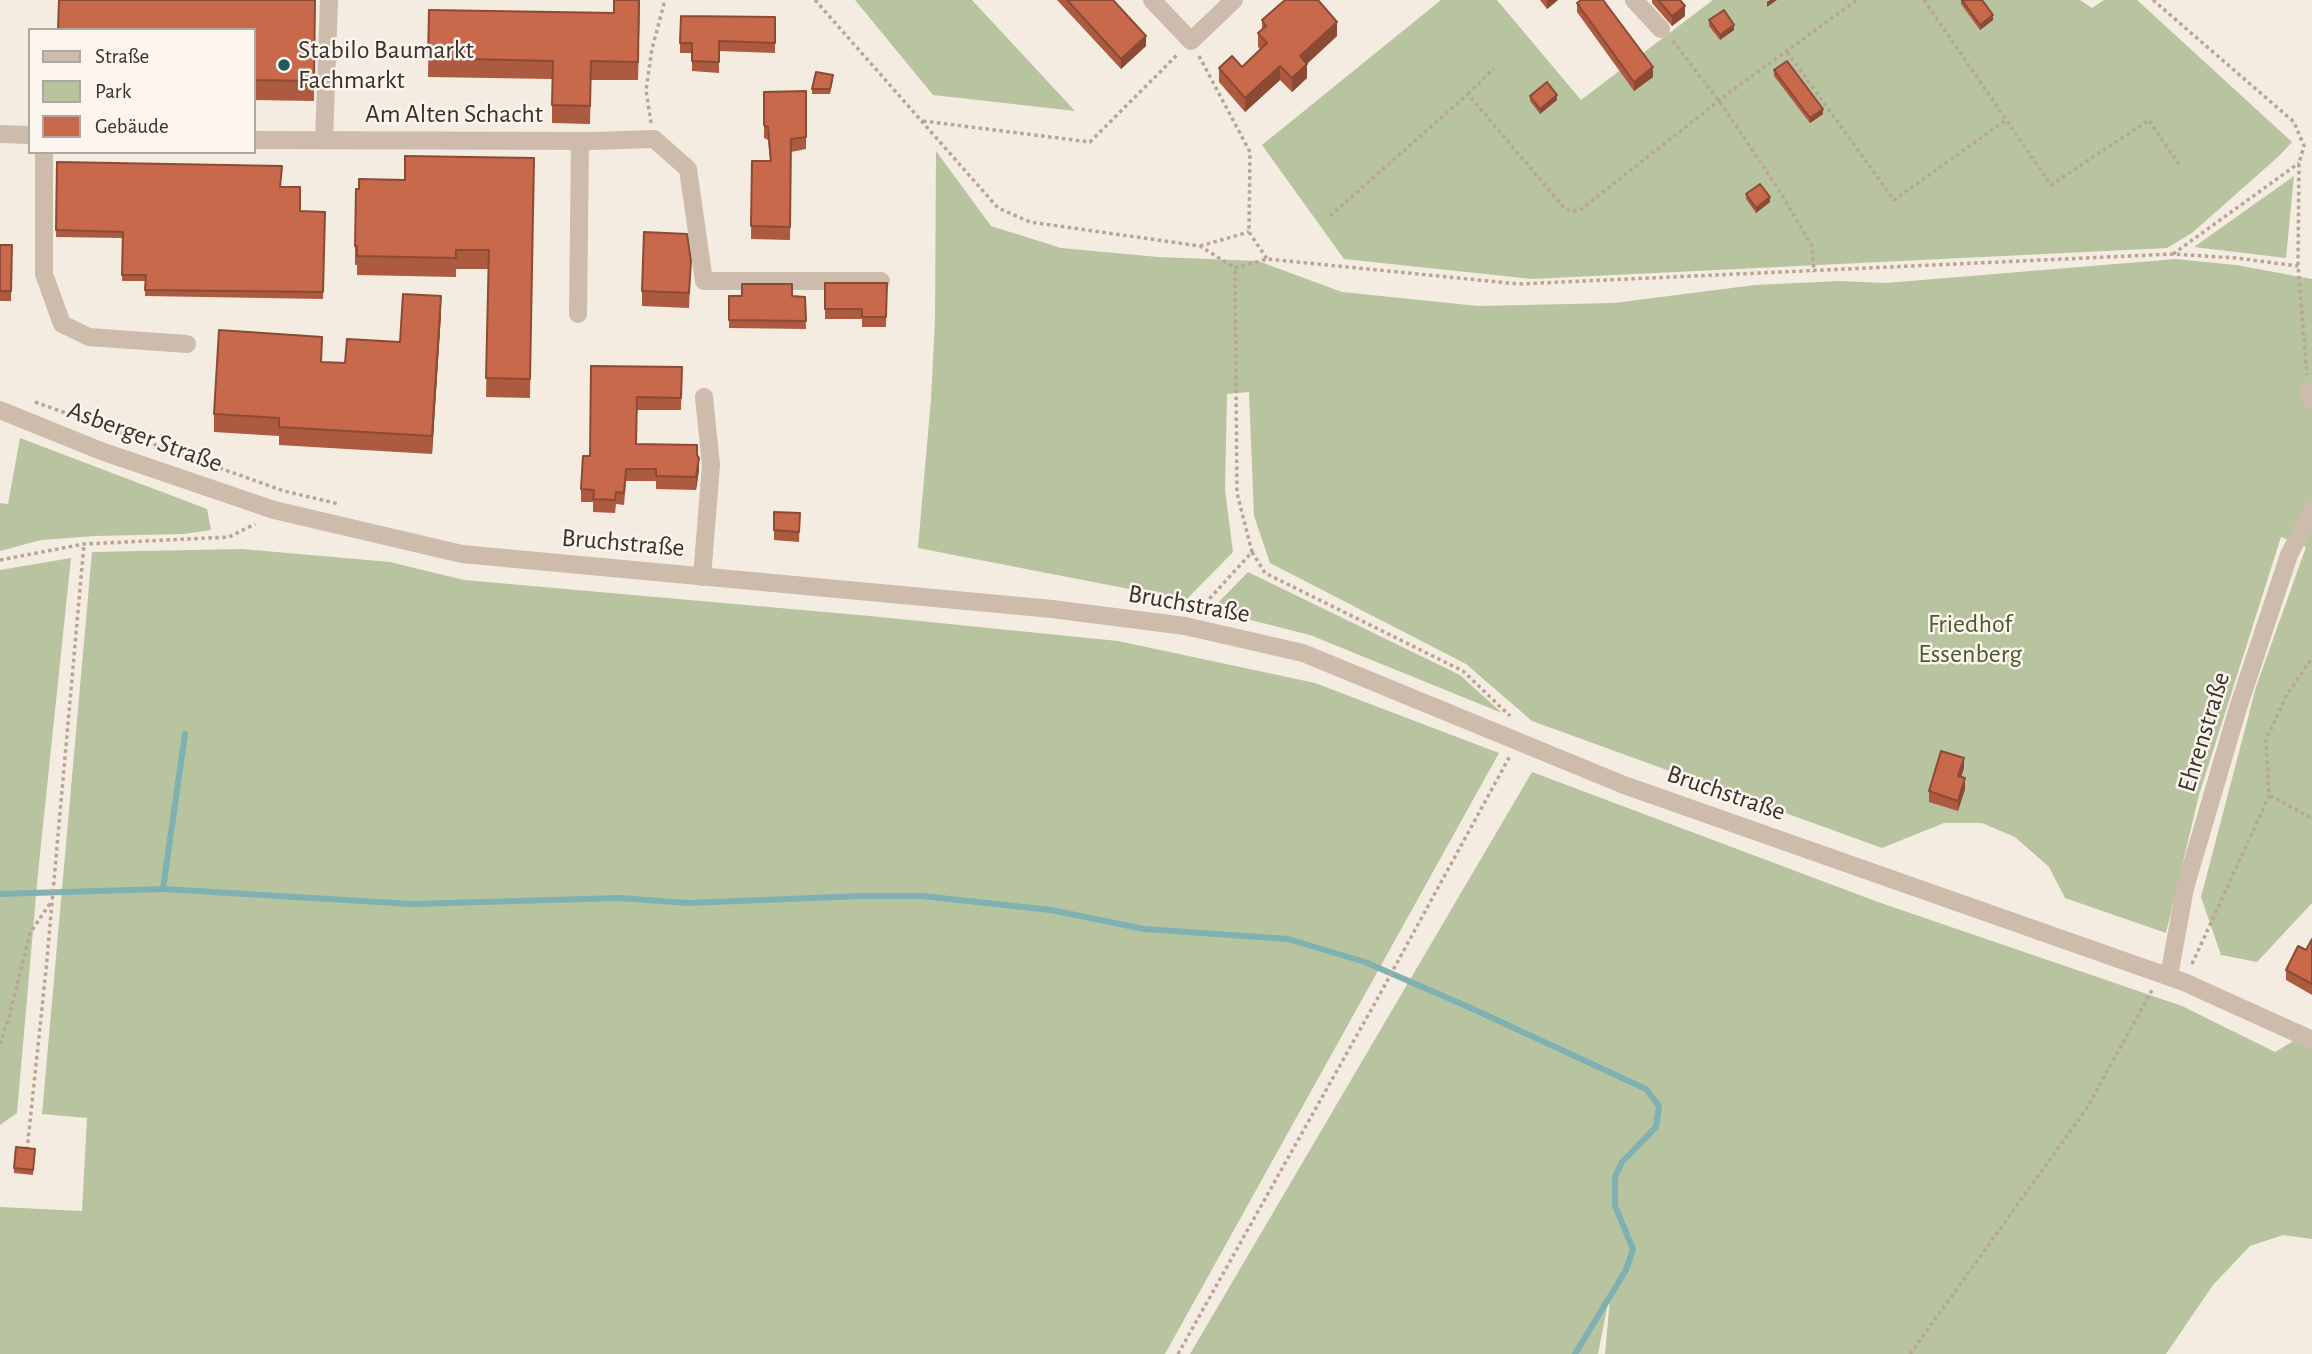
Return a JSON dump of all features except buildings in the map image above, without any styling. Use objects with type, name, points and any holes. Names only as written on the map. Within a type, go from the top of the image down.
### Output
[{"type":"street","points":[[324,140],[329,0]]},
{"type":"street","points":[[1152,0],[1191,41],[1234,0]]},
{"type":"street","points":[[1634,0],[1661,29]]},
{"type":"street","points":[[0,134],[28,135]]},
{"type":"street","points":[[654,139],[688,169],[704,281],[881,281]]},
{"type":"street","name":"Am Alten Schacht","points":[[256,140],[654,139]]},
{"type":"street","points":[[578,314],[580,141]]},
{"type":"street","points":[[44,154],[44,274],[62,324],[89,337],[187,344]]},
{"type":"street","points":[[702,577],[711,465],[704,397]]},
{"type":"street","name":"Asberger Straße","points":[[0,410],[101,451],[274,510]]},
{"type":"street","name":"Bruchstraße","points":[[274,510],[462,554],[1052,609],[1185,626],[1303,653],[1624,785],[2171,977],[2312,1040]]},
{"type":"street","name":"Ehrenstraße","points":[[2171,977],[2185,888],[2238,708],[2289,555],[2312,510]]},
{"type":"path","points":[[654,139],[646,90],[652,49],[665,0]]},
{"type":"path","points":[[815,0],[998,208],[1030,222],[1200,246],[1249,232]]},
{"type":"path","points":[[1468,94],[1565,209],[1580,210],[1857,0]]},
{"type":"path","points":[[1924,0],[2052,185],[2149,120],[2180,166]]},
{"type":"path","points":[[2153,0],[2294,122],[2304,146],[2299,163],[2298,266],[2310,396]]},
{"type":"path","points":[[1661,29],[1719,102],[1759,159],[1812,246],[1814,272]]},
{"type":"path","points":[[920,120],[1090,142],[1191,41],[1250,152],[1249,232],[1267,259]]},
{"type":"path","points":[[1787,52],[1894,200],[2006,120]]},
{"type":"path","points":[[1330,216],[1494,68]]},
{"type":"path","points":[[2304,146],[2312,143]]},
{"type":"path","points":[[2173,254],[2299,163]]},
{"type":"path","points":[[1200,246],[1235,268],[1267,259],[1520,284],[2173,254],[2298,266]]},
{"type":"path","points":[[1235,268],[1237,493],[1252,552],[1265,573],[1463,671],[1517,722],[1504,718]]},
{"type":"path","points":[[26,398],[284,491],[338,503]]},
{"type":"path","points":[[0,560],[84,544],[229,537],[252,526],[274,510]]},
{"type":"path","points":[[27,1150],[84,544]]},
{"type":"path","points":[[1196,614],[1252,552]]},
{"type":"path","points":[[1910,1354],[2087,1108],[2171,977],[2269,796],[2266,740],[2287,694],[2312,658]]},
{"type":"path","points":[[1178,1354],[1518,741]]},
{"type":"path","points":[[2269,796],[2312,818]]},
{"type":"path","points":[[0,1044],[30,933],[52,900]]},
{"type":"green space","points":[[855,0],[972,0],[1075,111],[933,95]]},
{"type":"green space","points":[[1441,0],[1497,0],[1581,100],[1713,0],[2080,0],[2092,8],[2104,0],[2137,0],[2292,142],[2192,233],[2167,248],[1532,279],[1344,259],[1262,145]]},
{"type":"green space","name":"Friedhof Essenberg","points":[[936,151],[991,226],[1061,248],[1158,257],[1258,261],[1342,292],[1478,306],[1614,303],[1755,285],[1839,281],[1886,283],[2176,259],[2236,265],[2312,279],[2312,903],[2257,962],[2221,955],[2201,897],[2256,687],[2306,547],[2281,537],[2199,795],[2166,933],[2065,898],[2049,867],[2015,837],[1982,823],[1944,823],[1882,848],[1532,721],[1466,664],[1270,563],[1254,516],[1249,392],[1227,394],[1225,490],[1233,552],[1186,600],[918,548],[935,319]]},
{"type":"green space","points":[[2294,176],[2286,258],[2194,247]]},
{"type":"green space","points":[[20,438],[207,509],[211,530],[184,534],[41,540],[0,551],[0,503],[8,504]]},
{"type":"green space","points":[[242,549],[390,562],[464,580],[1118,641],[1315,683],[1499,753],[1165,1354],[0,1354],[0,1207],[82,1211],[87,1118],[42,1114],[92,552]]},
{"type":"green space","points":[[71,558],[38,873],[17,1113],[0,1125],[0,570]]},
{"type":"green space","points":[[1248,572],[1460,675],[1502,713],[1310,635],[1211,610]]},
{"type":"green space","points":[[1532,772],[1878,902],[2182,1006],[2275,1052],[2312,1030],[2312,1239],[2283,1235],[2250,1246],[2213,1285],[2166,1354],[1605,1354],[1611,1288],[1598,1354],[1190,1354]]},
{"type":"waterway","points":[[163,889],[185,734]]},
{"type":"waterway","points":[[0,894],[163,889],[412,904],[620,898],[688,903],[922,896],[1051,910],[1144,929],[1288,939],[1365,962],[1473,1009],[1646,1089],[1659,1106],[1656,1127],[1622,1162],[1615,1177],[1615,1206],[1633,1249],[1626,1270],[1575,1354]]},
{"type":"place","name":"Stabilo Baumarkt Fachmarkt","points":[[284,65]]}]
